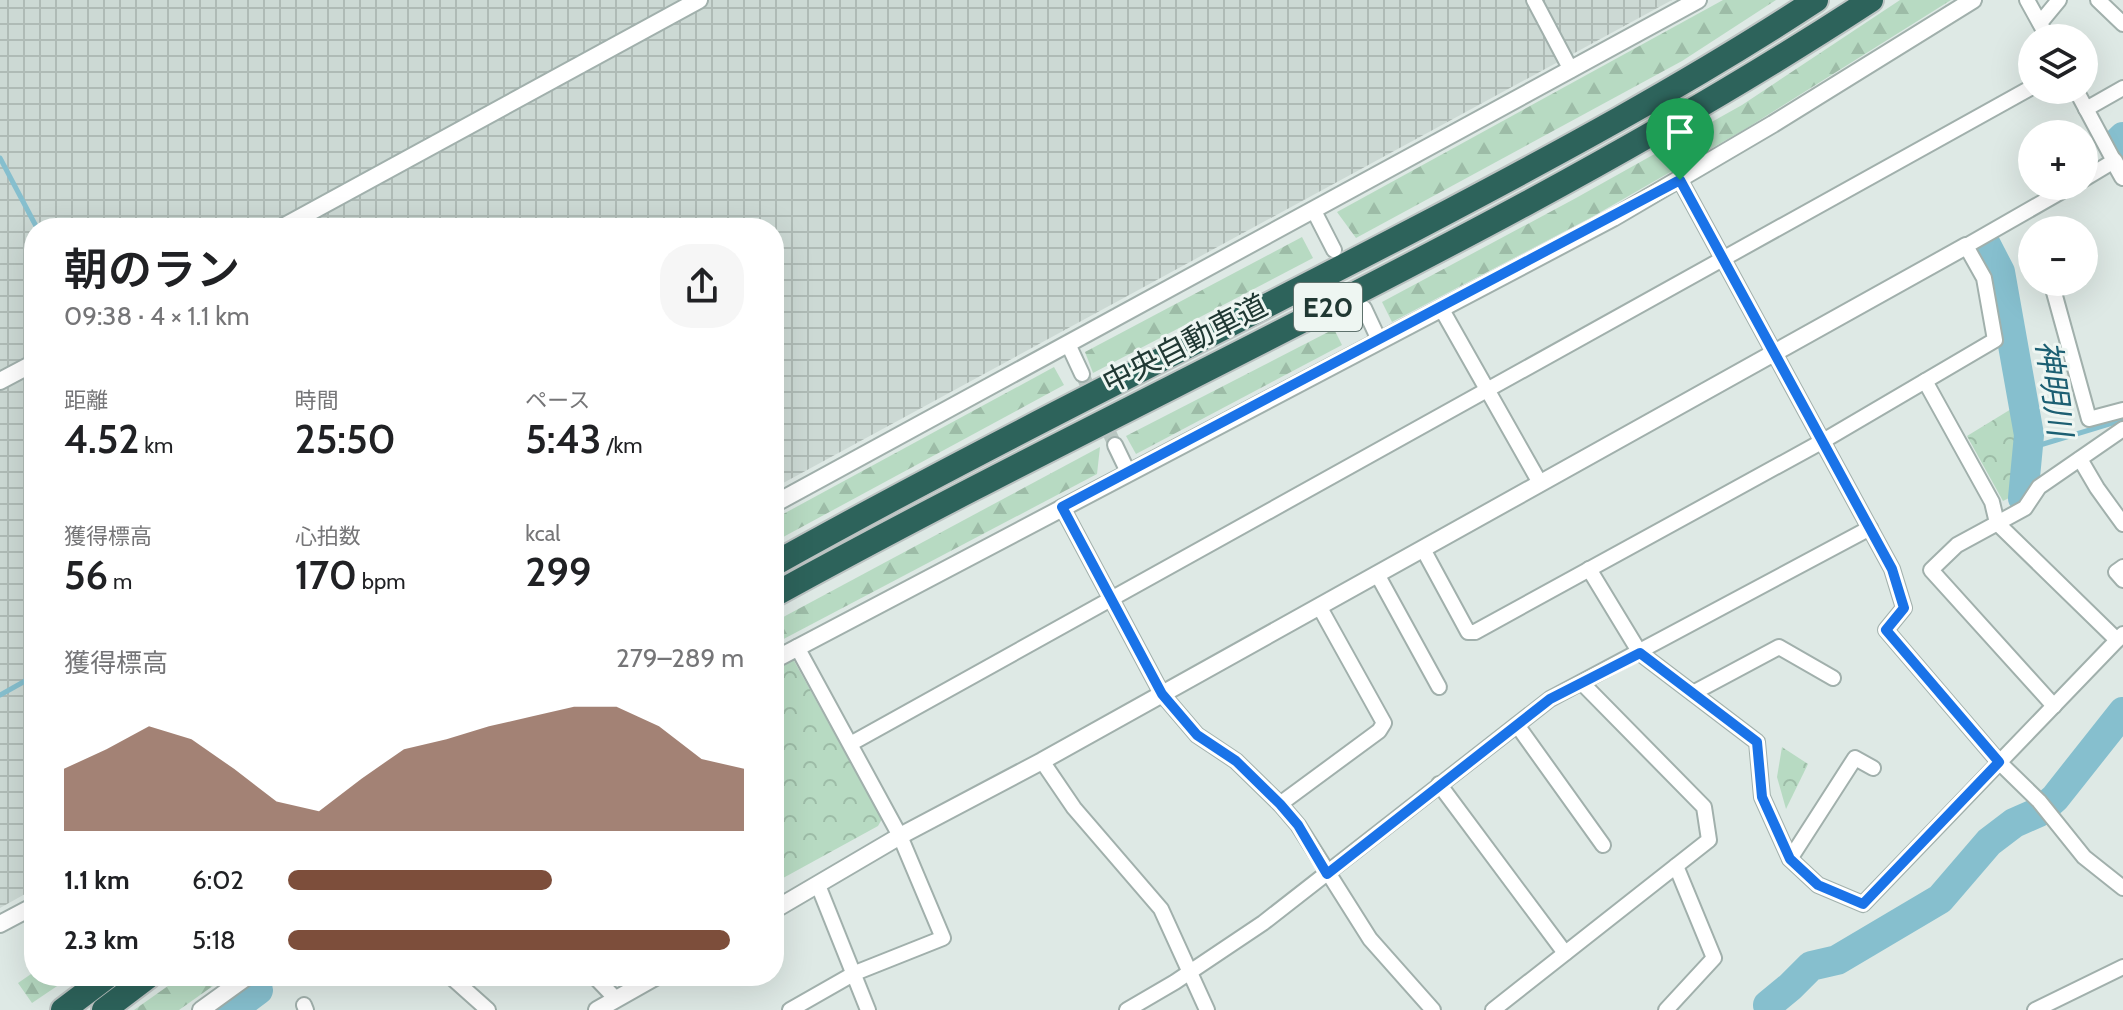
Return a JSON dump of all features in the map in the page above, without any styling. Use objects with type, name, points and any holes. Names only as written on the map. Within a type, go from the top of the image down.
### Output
[{"type":"highway","name":"中央自動車道","points":[[784,559],[1018,433],[1333,272],[1572,145],[1816,0]]},
{"type":"highway","name":"中央自動車道","points":[[784,590],[1601,163],[1721,94],[1871,0]]},
{"type":"highway","points":[[63,1010],[95,986]]},
{"type":"highway","points":[[104,1010],[136,986]]},
{"type":"street","points":[[299,218],[699,0]]},
{"type":"street","points":[[1534,0],[1571,70]]},
{"type":"street","points":[[784,499],[1698,0]]},
{"type":"street","points":[[784,654],[1680,180],[1973,0]]},
{"type":"street","points":[[2027,0],[2040,23],[2059,0]]},
{"type":"street","points":[[2098,0],[2123,24]]},
{"type":"street","points":[[2086,109],[2123,88]]},
{"type":"street","points":[[852,743],[2018,95]]},
{"type":"street","points":[[2083,104],[2123,177]]},
{"type":"street","points":[[2098,171],[2114,161]]},
{"type":"street","points":[[1680,180],[1892,569],[1904,608],[1886,630],[1999,762],[2039,801],[2084,857],[2123,888]]},
{"type":"street","points":[[784,904],[900,836],[1042,761],[2046,200]]},
{"type":"street","points":[[1314,211],[1334,250]]},
{"type":"street","points":[[1423,549],[1468,632],[1475,632],[1823,441],[1995,340],[1984,278],[1966,246]]},
{"type":"street","points":[[2055,296],[2089,419],[2123,410]]},
{"type":"street","points":[[1364,308],[1379,340]]},
{"type":"street","points":[[1441,308],[1540,483]]},
{"type":"street","points":[[1068,344],[1082,374]]},
{"type":"street","points":[[0,381],[24,368]]},
{"type":"street","points":[[1589,569],[1640,653],[1757,742],[1762,797],[1790,859],[1818,885],[1863,904],[2120,637],[1997,523],[1992,502],[1925,381]]},
{"type":"street","points":[[2054,706],[1931,570],[1957,545],[2025,508],[2039,487],[2123,429]]},
{"type":"street","points":[[1115,445],[1128,472]]},
{"type":"street","points":[[2080,459],[2123,524]]},
{"type":"street","points":[[1062,507],[1162,694],[1197,735],[1236,761],[1280,804],[1298,825],[1370,939],[1433,1010]]},
{"type":"street","points":[[1127,1010],[1263,923],[1550,699],[1870,528]]},
{"type":"street","points":[[2123,567],[2116,572],[2123,580]]},
{"type":"street","points":[[1377,574],[1439,687]]},
{"type":"street","points":[[1280,804],[1379,731],[1384,723],[1319,606]]},
{"type":"street","points":[[790,1010],[855,973],[943,938],[900,836],[797,647]]},
{"type":"street","points":[[1693,693],[1779,647],[1833,678]]},
{"type":"street","points":[[1493,1010],[1709,840],[1704,807],[1582,683]]},
{"type":"street","points":[[1517,725],[1603,845]]},
{"type":"street","points":[[1790,859],[1855,758],[1873,768]]},
{"type":"street","points":[[1042,761],[1074,808],[1161,909],[1207,1010]]},
{"type":"street","points":[[1439,784],[1565,953]]},
{"type":"street","points":[[1666,1010],[1714,958],[1676,866]]},
{"type":"street","points":[[818,885],[868,1010]]},
{"type":"street","points":[[0,924],[24,911]]},
{"type":"street","points":[[2035,1010],[2123,967]]},
{"type":"street","points":[[201,1010],[234,986]]},
{"type":"street","points":[[461,986],[488,1010]]},
{"type":"street","points":[[604,986],[616,999]]},
{"type":"street","points":[[597,1010],[639,986]]},
{"type":"shaded area","points":[[0,0],[1672,0],[784,483],[784,218],[24,218],[24,895],[0,908]]},
{"type":"green space","points":[[1723,0],[1776,0],[1682,61],[1356,238],[1337,212]]},
{"type":"green space","points":[[1900,0],[1951,0],[1747,128],[1592,217],[1392,322],[1382,302],[1742,105]]},
{"type":"green space","points":[[1302,237],[1313,258],[1093,373],[1085,352]]},
{"type":"green space","points":[[1334,329],[1342,345],[1136,454],[1126,436]]},
{"type":"green space","points":[[1054,367],[1064,385],[784,537],[784,514]]},
{"type":"green space","points":[[2021,403],[2025,436],[2019,493],[2003,501],[1967,436]]},
{"type":"green space","points":[[1100,447],[1097,474],[784,639],[784,617]]},
{"type":"green space","points":[[793,659],[882,819],[878,826],[784,878],[784,664]]},
{"type":"green space","points":[[1782,747],[1808,764],[1786,809],[1777,777]]},
{"type":"green space","points":[[24,979],[24,986],[57,986],[32,1003],[18,983]]},
{"type":"green space","points":[[168,986],[213,986],[179,1010],[134,1010]]},
{"type":"waterway","name":"神明川","points":[[2118,142],[2123,137]]},
{"type":"waterway","points":[[0,158],[32,218]]},
{"type":"waterway","name":"神明川","points":[[1985,243],[2000,272],[2029,435],[2023,498]]},
{"type":"waterway","points":[[2028,446],[2123,420]]},
{"type":"waterway","points":[[0,695],[24,682]]},
{"type":"waterway","points":[[1768,1005],[1811,966],[1837,960],[1940,899],[1989,842],[2014,823],[2039,812],[2055,798],[2123,712]]},
{"type":"waterway","points":[[231,1010],[258,990]]},
{"type":"tunnel","points":[[1082,374],[1115,445]]},
{"type":"route","points":[[1680,180],[1892,569],[1904,608],[1886,630],[1999,762],[1863,904],[1818,885],[1790,859],[1762,797],[1757,742],[1640,653],[1550,699],[1327,874],[1298,825],[1280,804],[1236,761],[1197,735],[1162,694],[1062,507],[1680,180]]}]
